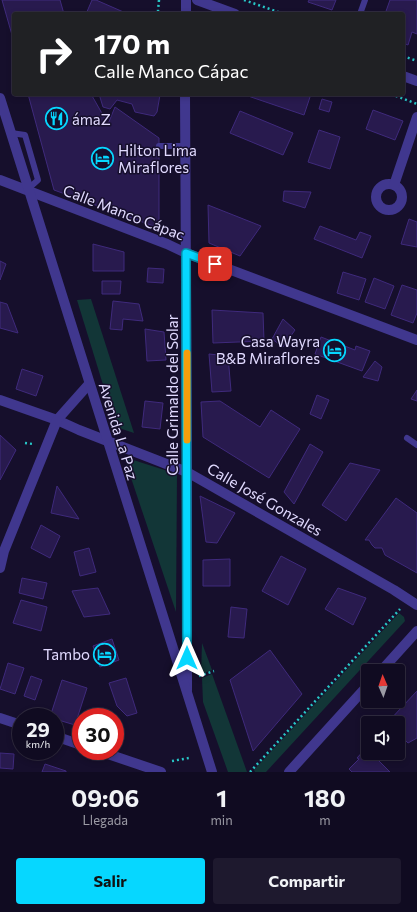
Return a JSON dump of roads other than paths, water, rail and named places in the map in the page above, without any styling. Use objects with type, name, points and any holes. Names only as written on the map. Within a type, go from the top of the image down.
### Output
[{"type":"street","points":[[186,0],[186,12]]},
{"type":"street","points":[[197,0],[230,12]]},
{"type":"street","points":[[405,77],[417,81]]},
{"type":"street","name":"Calle Grimaldo del Solar","points":[[185,96],[187,696]]},
{"type":"street","name":"Avenida La Paz","points":[[0,98],[212,772]]},
{"type":"street","points":[[394,185],[417,117]]},
{"type":"street","name":"Calle Manco Cápac","points":[[0,180],[167,244],[186,253],[417,340]]},
{"type":"street","points":[[0,568],[4,551],[57,420],[89,384]]},
{"type":"street","name":"Calle José Gonzales","points":[[0,400],[57,420],[187,472],[387,586],[417,605]]},
{"type":"street","points":[[387,664],[417,631]]},
{"type":"street","points":[[289,772],[361,693]]},
{"type":"street","points":[[0,718],[12,722]]},
{"type":"street","points":[[124,759],[161,772]]},
{"type":"lane","points":[[361,12],[365,0]]},
{"type":"lane","points":[[159,146],[185,146]]},
{"type":"lane","points":[[407,438],[417,445]]},
{"type":"place","name":"ámaZ","points":[[57,119]]},
{"type":"place","name":"Hilton Lima Miraflores","points":[[102,159]]},
{"type":"place","name":"Casa Wayra B&B Miraflores","points":[[335,350]]},
{"type":"place","name":"Tambo","points":[[105,654]]}]
